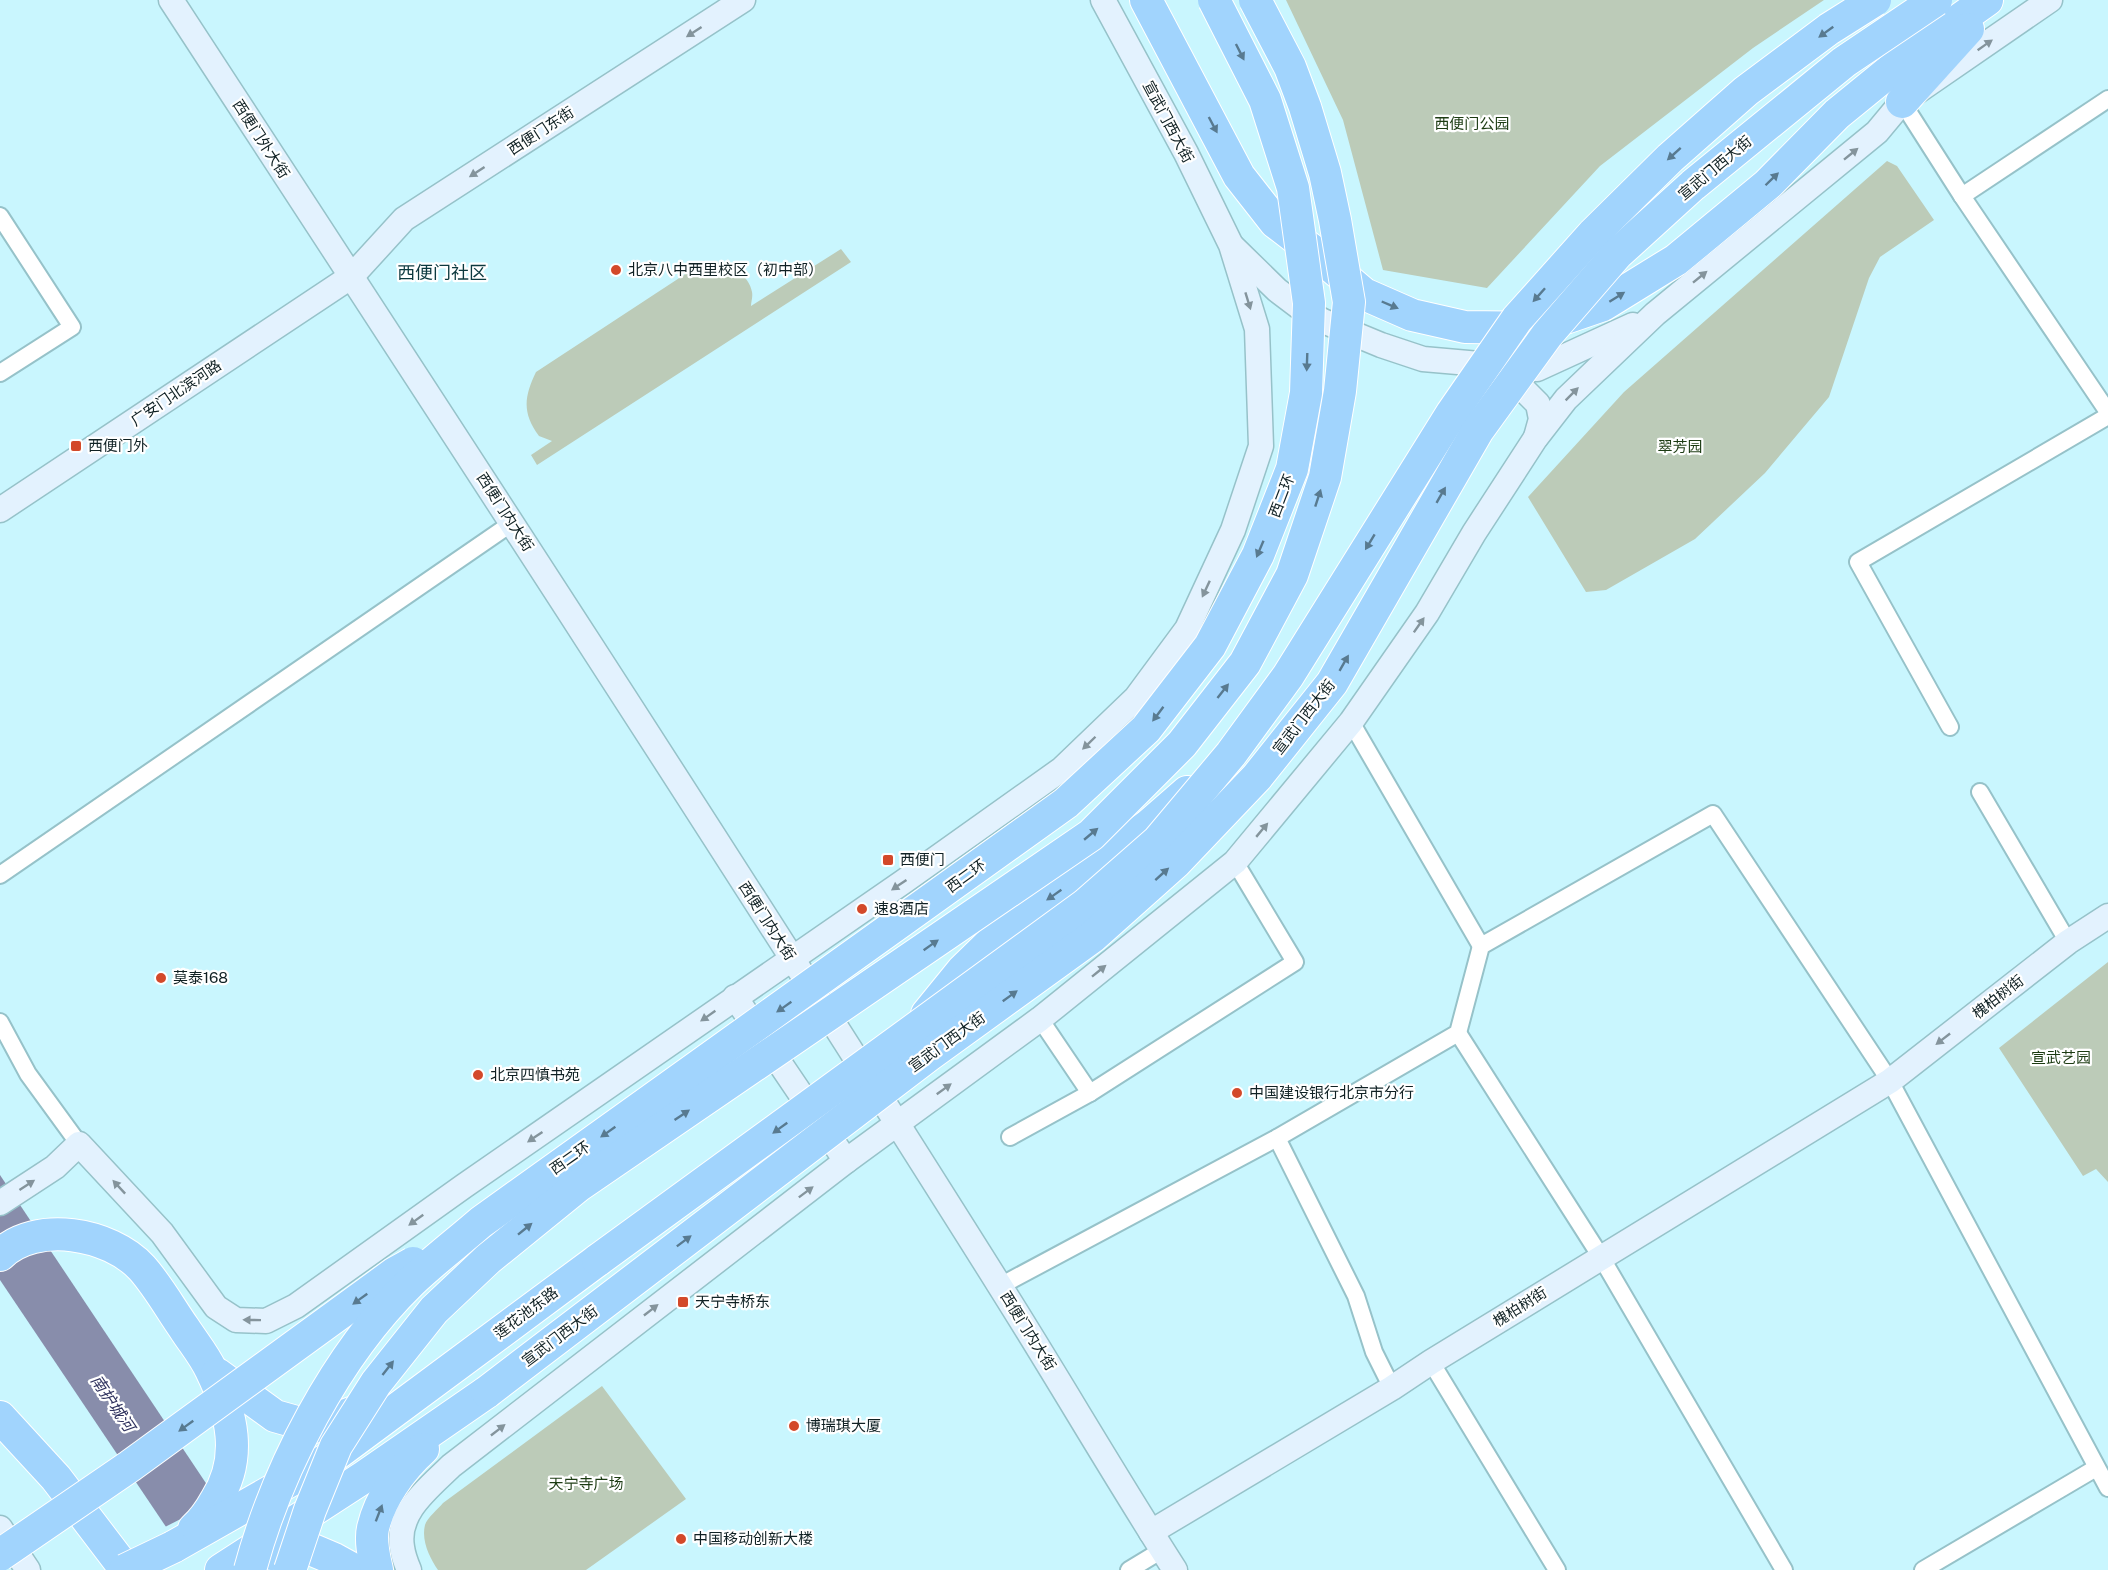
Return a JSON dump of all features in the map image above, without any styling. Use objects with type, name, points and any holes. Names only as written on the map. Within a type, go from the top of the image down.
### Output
[{"type":"highway","points":[[1146,0],[1239,176],[1275,222],[1364,294],[1412,315],[1465,327],[1536,328],[1604,305],[1676,260],[1768,184],[1837,114],[1907,57],[1987,0]]},
{"type":"highway","name":"西二环","points":[[250,1570],[286,1470],[312,1416],[345,1363],[376,1321],[411,1282],[481,1222],[1066,803],[1146,729],[1210,646],[1258,555],[1292,469],[1306,393],[1309,303],[1293,188],[1265,100],[1214,0]]},
{"type":"highway","name":"西二环","points":[[290,1570],[310,1510],[336,1446],[376,1383],[441,1303],[488,1259],[578,1186],[1091,835],[1182,744],[1245,663],[1292,575],[1325,477],[1340,391],[1349,302],[1335,220],[1305,107],[1290,68],[1255,0]]},
{"type":"highway","name":"宣武门西大街","points":[[912,1032],[1085,905],[1158,841],[1231,754],[1288,676],[1452,413],[1517,319],[1593,234],[1678,150],[1746,91],[1828,29],[1875,0]]},
{"type":"highway","name":"宣武门西大街","points":[[221,1570],[364,1477],[487,1392],[929,1055],[1092,937],[1176,862],[1257,777],[1332,683],[1479,430],[1547,335],[1609,263],[1693,185],[1844,62],[1935,0]]},
{"type":"highway","points":[[1902,102],[1993,0]]},
{"type":"highway","name":"莲花池东路","points":[[126,1570],[173,1547],[335,1455],[912,1032]]},
{"type":"highway","points":[[0,1555],[130,1466],[395,1274],[481,1222]]},
{"type":"highway","points":[[0,1254],[20,1242],[53,1233],[75,1235],[99,1242],[120,1252],[141,1267],[211,1369],[240,1406],[314,1427],[371,1406],[426,1374],[598,1260]]},
{"type":"highway","points":[[377,1570],[373,1554],[373,1529],[384,1501],[406,1465],[487,1392]]},
{"type":"highway","points":[[173,1547],[204,1520],[225,1486],[232,1466],[232,1438],[240,1406]]},
{"type":"highway","points":[[0,1417],[56,1478],[126,1570]]},
{"type":"highway","points":[[229,1570],[301,1545],[354,1570]]},
{"type":"street","name":"西便门外大街","points":[[171,0],[352,276]]},
{"type":"street","name":"西便门东街","points":[[352,276],[404,219],[743,0]]},
{"type":"street","name":"宣武门西大街","points":[[79,1144],[162,1233],[216,1307],[236,1320],[266,1321],[296,1306],[464,1186],[1062,769],[1136,698],[1187,628],[1233,530],[1261,446],[1257,329],[1231,245],[1186,153],[1103,0]]},
{"type":"street","name":"宣武门西大街","points":[[409,1570],[401,1546],[403,1520],[421,1496],[452,1466],[846,1161],[1040,1019],[1235,861],[1351,722],[1427,613],[1474,533],[1535,439],[1566,399],[1655,314],[1877,132],[1902,102],[2050,0]]},
{"type":"street","points":[[1962,196],[2108,99]]},
{"type":"street","points":[[1902,102],[2108,414],[1858,562],[1950,727]]},
{"type":"street","points":[[0,216],[72,327],[0,373]]},
{"type":"street","name":"宣武门西大街","points":[[1231,245],[1294,304],[1323,321],[1381,345],[1423,359],[1537,369],[1655,314]]},
{"type":"street","name":"广安门北滨河路","points":[[0,510],[352,276]]},
{"type":"street","name":"西便门内大街","points":[[352,276],[897,1124],[1175,1570]]},
{"type":"street","points":[[1500,366],[1538,404],[1541,419],[1535,439]]},
{"type":"street","points":[[0,875],[512,523]]},
{"type":"street","points":[[1000,1286],[1277,1138],[1458,1033],[1481,946],[1351,722]]},
{"type":"street","points":[[1980,792],[2068,942]]},
{"type":"street","points":[[1481,946],[1713,814],[1890,1081],[2108,1488]]},
{"type":"street","points":[[1010,1137],[1090,1094],[1295,962],[1235,861]]},
{"type":"street","name":"槐柏树街","points":[[1156,1541],[1431,1362],[1890,1081],[2068,942],[2108,916]]},
{"type":"street","name":"槐柏树街","points":[[1890,1081],[1927,1073],[2108,933]]},
{"type":"street","points":[[735,997],[846,1161]]},
{"type":"street","points":[[1040,1019],[1090,1094]]},
{"type":"street","points":[[0,1022],[28,1074],[79,1144],[55,1167],[0,1203]]},
{"type":"street","points":[[1458,1033],[1600,1257],[1784,1570]]},
{"type":"street","points":[[1277,1138],[1356,1296],[1374,1352],[1392,1388]]},
{"type":"street","points":[[1431,1362],[1557,1570]]},
{"type":"street","points":[[1923,1570],[2096,1468]]},
{"type":"street","points":[[0,1528],[28,1570]]},
{"type":"street","points":[[1130,1570],[1156,1541]]},
{"type":"green space","name":"西便门公园","points":[[1286,0],[1824,0],[1753,48],[1600,166],[1487,288],[1383,270],[1343,120]]},
{"type":"green space","name":"翠芳园","points":[[1887,161],[1897,166],[1934,220],[1880,257],[1869,278],[1829,397],[1765,473],[1695,539],[1606,590],[1586,592],[1528,497],[1624,392]]},
{"type":"green space","points":[[841,249],[851,262],[537,465],[531,455],[552,441],[539,436],[527,412],[527,397],[536,372],[704,264],[721,263],[741,274],[750,285],[751,306]]},
{"type":"green space","name":"宣武艺园","points":[[2108,962],[2108,1182],[2096,1169],[2083,1176],[1999,1048]]},
{"type":"green space","name":"天宁寺广场","points":[[602,1386],[686,1499],[586,1570],[438,1570],[429,1555],[424,1537],[425,1525],[430,1517],[443,1503]]},
{"type":"water","name":"南护城河","points":[[0,1175],[264,1570],[195,1570],[0,1280]]},
{"type":"pier","points":[[220,1499],[267,1568],[266,1570],[191,1570],[163,1528]]},
{"type":"place","name":"北京八中西里校区（初中部）","points":[[616,270]]},
{"type":"place","name":"西便门外","points":[[76,446]]},
{"type":"place","name":"西便门","points":[[888,860]]},
{"type":"place","name":"速8酒店","points":[[862,909]]},
{"type":"place","name":"莫泰168","points":[[161,978]]},
{"type":"place","name":"北京四慎书苑","points":[[478,1075]]},
{"type":"place","name":"中国建设银行北京市分行","points":[[1237,1093]]},
{"type":"place","name":"天宁寺桥东","points":[[683,1302]]},
{"type":"place","name":"博瑞琪大厦","points":[[794,1426]]},
{"type":"place","name":"中国移动创新大楼","points":[[681,1539]]},
{"type":"district","name":"西便门社区","points":[[442,273]]}]
